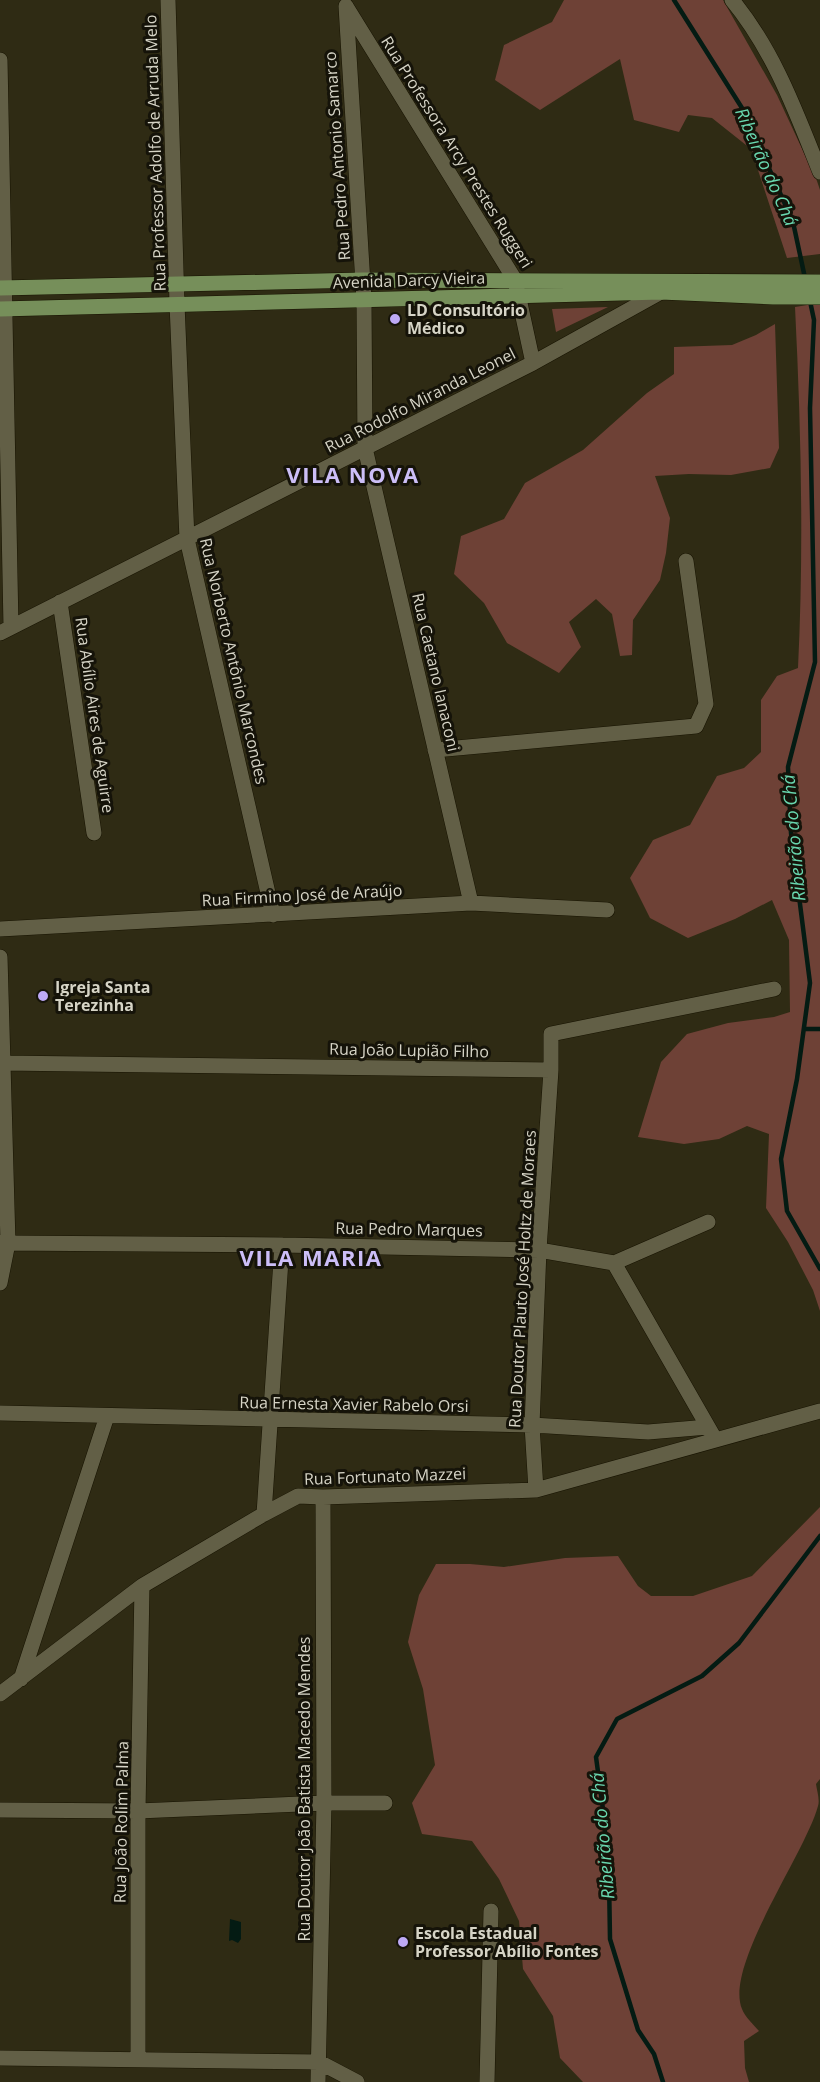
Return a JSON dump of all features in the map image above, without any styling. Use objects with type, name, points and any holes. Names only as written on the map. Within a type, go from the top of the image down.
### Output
[{"type":"main road","name":"Avenida Darcy Vieira","points":[[2,288],[363,280],[661,292],[772,290],[820,282]]},
{"type":"main road","name":"Avenida Darcy Vieira","points":[[2,309],[364,300],[517,287],[772,290],[820,297]]},
{"type":"street","name":"Rua Professor Adolfo de Arruda Melo","points":[[168,0],[177,304]]},
{"type":"street","points":[[732,0],[745,16],[775,64],[820,172]]},
{"type":"street","name":"Rua Pedro Antonio Samarco","points":[[344,3],[364,300],[365,448]]},
{"type":"street","name":"Rua Professora Arcy Prestes Ruggeri","points":[[344,3],[517,287],[533,363]]},
{"type":"street","points":[[0,60],[5,630]]},
{"type":"street","name":"Rua Rodolfo Miranda Leonel","points":[[5,630],[533,363],[661,292]]},
{"type":"street","name":"Rua Norberto Antônio Marcondes","points":[[177,304],[187,539],[273,915]]},
{"type":"street","name":"Rua Caetano Ianaconi","points":[[365,448],[471,903]]},
{"type":"street","points":[[435,750],[696,726],[705,704],[686,561]]},
{"type":"street","name":"Rua Abílio Aires de Aguirre","points":[[60,602],[94,833]]},
{"type":"street","name":"Rua Firmino José de Araújo","points":[[0,929],[471,903],[607,910]]},
{"type":"street","points":[[0,957],[4,1243],[0,1283]]},
{"type":"street","points":[[551,1070],[551,1034],[774,989]]},
{"type":"street","name":"Rua João Lupião Filho","points":[[3,1063],[551,1070]]},
{"type":"street","name":"Rua Doutor Plauto José Holtz de Moraes","points":[[536,1490],[532,1425],[538,1250],[551,1070]]},
{"type":"street","points":[[708,1222],[614,1263],[711,1433]]},
{"type":"street","name":"Rua Pedro Marques","points":[[4,1243],[538,1250],[614,1263]]},
{"type":"street","points":[[264,1514],[282,1245]]},
{"type":"street","name":"Rua Fortunato Mazzei","points":[[0,1694],[142,1586],[298,1496],[536,1490],[711,1433],[820,1411]]},
{"type":"street","name":"Rua Ernesta Xavier Rabelo Orsi","points":[[0,1413],[532,1425],[648,1432],[711,1433]]},
{"type":"street","points":[[21,1679],[107,1416]]},
{"type":"street","name":"Rua Doutor João Batista Macedo Mendes","points":[[318,2082],[324,1803],[323,1497]]},
{"type":"street","name":"Rua João Rolim Palma","points":[[138,2060],[138,1811],[142,1586]]},
{"type":"street","points":[[0,1810],[138,1811],[324,1803],[386,1803]]},
{"type":"street","points":[[486,2082],[491,1911]]},
{"type":"street","points":[[0,2058],[319,2062],[357,2082]]},
{"type":"shaded area","points":[[564,0],[723,0],[777,95],[817,181],[820,190],[820,254],[787,258],[751,149],[712,118],[688,115],[679,132],[634,120],[620,59],[540,110],[495,80],[504,45],[552,22]]},
{"type":"shaded area","points":[[820,303],[820,1311],[813,1290],[788,1242],[766,1208],[769,1134],[747,1126],[719,1139],[684,1144],[638,1137],[661,1062],[687,1034],[728,1023],[774,1017],[790,1012],[789,940],[772,900],[735,919],[688,938],[650,918],[630,878],[653,840],[690,825],[717,776],[744,768],[761,752],[761,700],[777,676],[798,668],[801,487],[795,307]]},
{"type":"shaded area","points":[[608,307],[556,332],[552,309]]},
{"type":"shaded area","points":[[775,324],[779,448],[770,468],[731,475],[655,476],[670,518],[666,553],[660,580],[633,620],[632,655],[620,656],[612,614],[596,599],[569,622],[581,647],[559,673],[507,643],[484,603],[454,574],[461,536],[504,519],[525,483],[583,450],[647,393],[674,374],[674,347],[732,345]]},
{"type":"shaded area","points":[[820,1507],[820,1779],[816,1784],[819,1804],[798,1852],[768,1909],[744,1966],[740,1990],[742,2009],[759,2031],[744,2041],[745,2068],[749,2082],[583,2082],[560,2058],[553,2016],[523,1969],[519,1921],[499,1879],[472,1841],[422,1834],[412,1803],[435,1765],[423,1689],[408,1642],[419,1595],[436,1564],[504,1567],[565,1558],[618,1556],[638,1586],[651,1596],[693,1596],[752,1576]]},
{"type":"shaded area","points":[[230,1919],[241,1922],[241,1939],[238,1943],[229,1941]]},
{"type":"waterway","name":"Ribeirão do Chá","points":[[674,0],[742,108],[793,222],[805,278]]},
{"type":"waterway","name":"Ribeirão do Chá","points":[[810,301],[814,320],[810,408],[815,662],[788,767],[791,833],[810,983],[797,1079],[781,1159],[787,1211],[820,1269]]},
{"type":"waterway","points":[[804,1029],[820,1029]]},
{"type":"waterway","name":"Ribeirão do Chá","points":[[663,2082],[654,2054],[638,2030],[610,1939],[609,1879],[596,1757],[617,1719],[702,1676],[739,1643],[820,1536]]},
{"type":"place","name":"LD Consultório Médico","points":[[395,319]]},
{"type":"place","name":"Igreja Santa Terezinha","points":[[43,996]]},
{"type":"place","name":"Escola Estadual Professor Abílio Fontes","points":[[403,1942]]},
{"type":"district","name":"VILA NOVA","points":[[353,475]]},
{"type":"district","name":"VILA MARIA","points":[[311,1258]]}]
